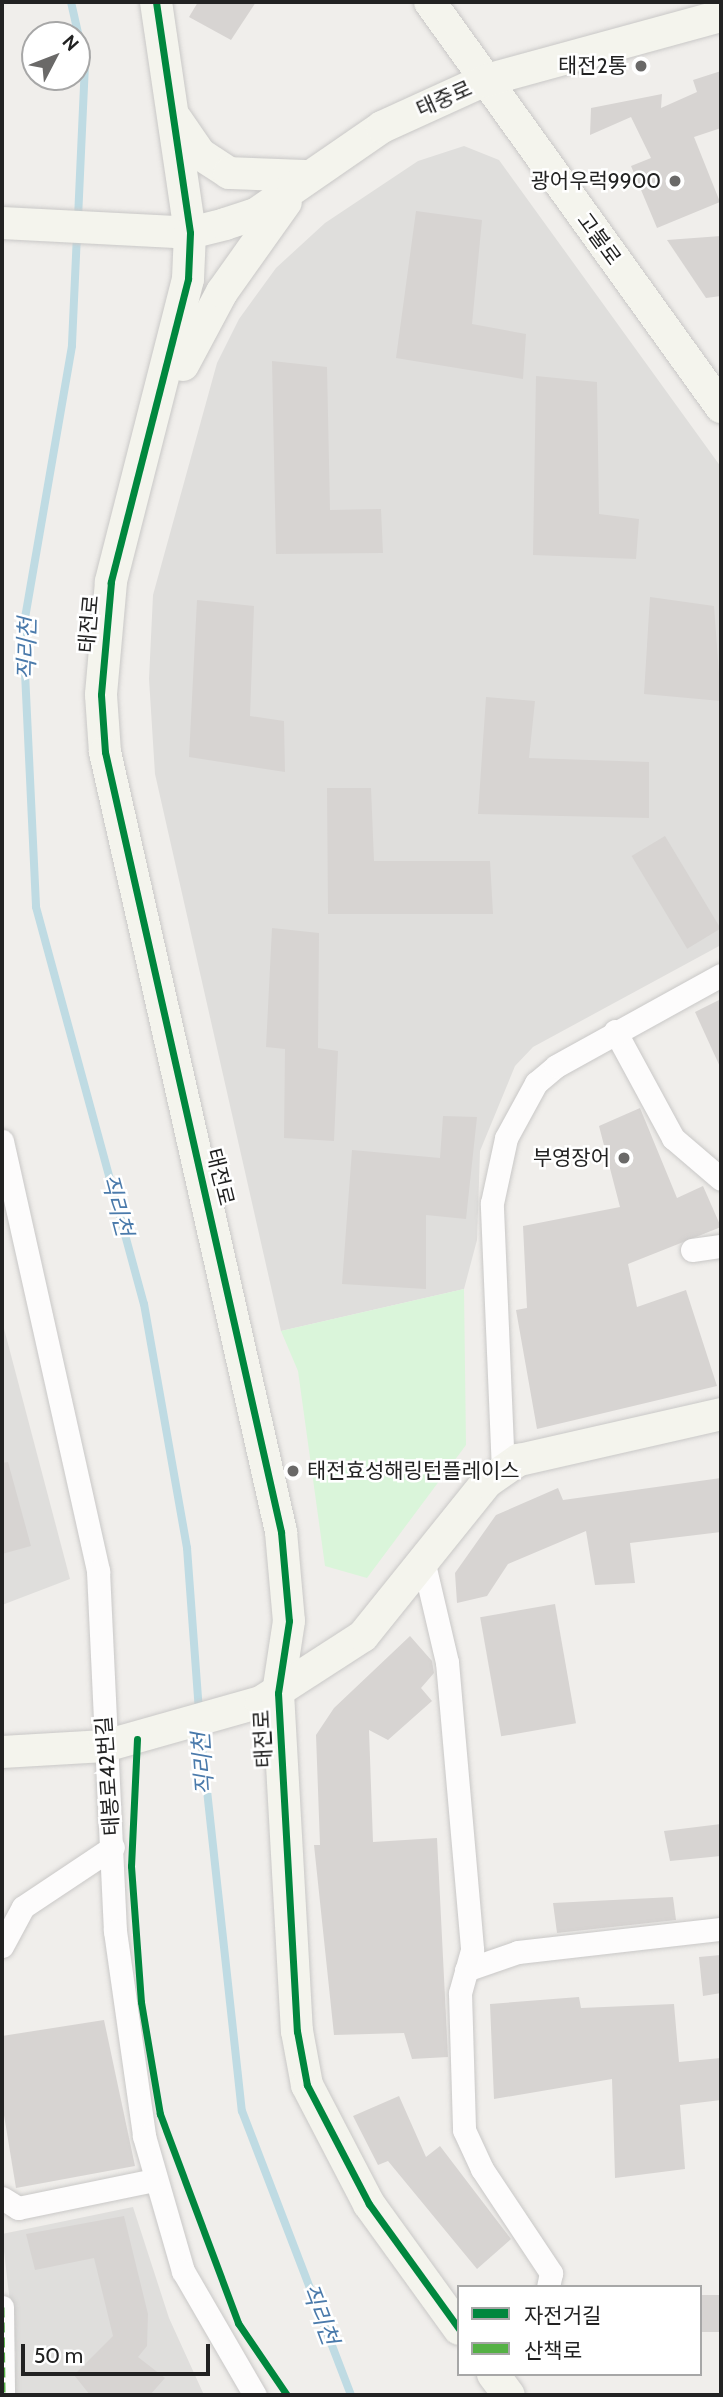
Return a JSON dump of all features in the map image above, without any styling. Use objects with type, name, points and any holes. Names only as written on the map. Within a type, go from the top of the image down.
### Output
[{"type":"street","name":"태전로","points":[[156,2],[190,233],[181,327],[111,582],[101,695],[105,752],[278,1519],[289,1621],[269,1698],[297,2031],[307,2085],[369,2204],[457,2326]]},
{"type":"street","name":"고불로","points":[[430,2],[483,81],[721,407]]},
{"type":"street","name":"태중로","points":[[6,223],[190,233],[256,214],[382,127],[483,81],[721,16]]},
{"type":"street","points":[[171,112],[200,154],[229,173],[308,176]]},
{"type":"street","points":[[157,412],[222,292],[308,176]]},
{"type":"street","points":[[503,1471],[492,1203],[497,1169],[536,1083],[615,1031],[721,975]]},
{"type":"street","points":[[615,1031],[662,1122],[721,1179]]},
{"type":"street","name":"태봉로42번길","points":[[2,1141],[98,1571],[104,1746],[113,1847],[119,1985],[154,2180],[183,2271],[254,2395]]},
{"type":"street","points":[[692,1251],[721,1246]]},
{"type":"street","points":[[2,1752],[104,1746],[137,1739],[269,1698],[363,1636],[423,1560],[503,1471],[551,1448],[721,1413]]},
{"type":"street","points":[[423,1560],[447,1662],[472,1950],[460,1993],[464,2130],[482,2169],[551,2273],[548,2285]]},
{"type":"street","points":[[2,1946],[23,1907],[113,1847]]},
{"type":"street","points":[[466,1970],[518,1952],[721,1929]]},
{"type":"street","points":[[2,2198],[18,2208],[154,2180]]},
{"type":"street","points":[[2,2307],[3,2395]]},
{"type":"street","points":[[495,2376],[509,2395]]},
{"type":"shaded area","points":[[464,146],[499,160],[721,467],[721,945],[533,1047],[515,1066],[480,1151],[477,1240],[464,1289],[281,1331],[155,774],[149,679],[153,595],[217,363],[239,319],[276,268],[325,223],[418,161]]},
{"type":"shaded area","points":[[2,1321],[70,1579],[2,1605]]},
{"type":"shaded area","points":[[133,2207],[169,2318],[204,2395],[11,2395],[16,2355],[2,2234]]},
{"type":"green space","points":[[464,1289],[466,1445],[367,1578],[325,1566],[298,1371],[281,1331]]},
{"type":"building","points":[[198,2],[256,2],[231,40],[189,17]]},
{"type":"building","points":[[721,71],[721,128],[694,137],[720,202],[657,228],[631,166],[651,158],[631,117],[590,135],[591,108],[662,94],[661,108],[697,92],[693,80]]},
{"type":"building","points":[[416,211],[482,220],[472,324],[526,334],[523,379],[396,358]]},
{"type":"building","points":[[721,236],[721,296],[706,298],[667,240]]},
{"type":"building","points":[[272,361],[327,367],[330,510],[381,509],[383,553],[276,554]]},
{"type":"building","points":[[536,376],[597,382],[599,514],[639,519],[636,559],[533,555]]},
{"type":"building","points":[[650,597],[714,606],[721,701],[644,694]]},
{"type":"building","points":[[197,600],[254,606],[250,716],[284,721],[285,772],[189,757]]},
{"type":"building","points":[[486,697],[535,701],[529,758],[649,762],[649,818],[478,814]]},
{"type":"building","points":[[327,788],[371,788],[374,861],[490,861],[493,914],[328,914]]},
{"type":"building","points":[[665,836],[721,929],[687,949],[632,856]]},
{"type":"building","points":[[272,928],[319,933],[318,1048],[338,1051],[334,1141],[284,1138],[285,1049],[266,1047]]},
{"type":"building","points":[[721,999],[721,1069],[695,1012]]},
{"type":"building","points":[[640,1108],[677,1198],[703,1186],[721,1227],[628,1264],[637,1307],[686,1290],[717,1386],[537,1429],[516,1310],[527,1308],[523,1226],[620,1207],[599,1126]]},
{"type":"building","points":[[443,1116],[477,1117],[466,1219],[426,1215],[426,1289],[342,1284],[352,1150],[440,1158]]},
{"type":"building","points":[[8,1462],[31,1546],[2,1554],[2,1463]]},
{"type":"building","points":[[721,1478],[721,1532],[630,1543],[635,1583],[595,1585],[586,1531],[508,1564],[487,1596],[457,1603],[455,1573],[496,1515],[558,1488],[563,1500]]},
{"type":"building","points":[[555,1604],[576,1723],[501,1736],[480,1617]]},
{"type":"building","points":[[410,1636],[432,1661],[434,1673],[421,1688],[432,1701],[388,1740],[369,1730],[373,1842],[437,1838],[448,2057],[412,2059],[404,2033],[334,2035],[314,1845],[320,1845],[316,1735],[334,1708]]},
{"type":"building","points":[[721,1824],[721,1856],[670,1861],[664,1831]]},
{"type":"building","points":[[673,1897],[676,1920],[557,1933],[553,1903]]},
{"type":"building","points":[[721,1955],[721,1993],[703,1996],[699,1957]]},
{"type":"building","points":[[579,1997],[581,2008],[674,2004],[679,2062],[721,2058],[721,2100],[680,2105],[685,2169],[615,2178],[612,2079],[494,2099],[490,2004]]},
{"type":"building","points":[[104,2020],[135,2166],[16,2188],[2,2103],[2,2036]]},
{"type":"building","points":[[399,2096],[426,2157],[440,2146],[511,2239],[477,2269],[388,2161],[378,2165],[353,2116]]},
{"type":"building","points":[[124,2216],[148,2314],[147,2346],[138,2357],[165,2378],[150,2395],[90,2395],[74,2375],[113,2336],[94,2258],[35,2270],[26,2234]]},
{"type":"building","points":[[702,2295],[721,2295],[721,2332],[702,2332]]},
{"type":"waterway","name":"직리천","points":[[71,2],[85,64],[78,221]]},
{"type":"waterway","name":"직리천","points":[[77,234],[72,346],[23,630],[36,907],[144,1304],[187,1548],[199,1713]]},
{"type":"waterway","name":"직리천","points":[[200,1726],[242,2111],[351,2395]]},
{"type":"marked path","points":[[2,2307],[3,2395]]},
{"type":"cycle path","points":[[156,2],[190,233],[188,279],[111,582],[101,695],[105,752],[281,1532],[289,1621],[278,1693],[297,2031],[307,2085],[369,2204],[457,2326]]},
{"type":"cycle path","points":[[137,1739],[131,1866],[141,2002],[160,2114],[238,2323],[287,2395]]},
{"type":"place","name":"태전2통","points":[[641,66]]},
{"type":"place","name":"광어우럭9900","points":[[675,181]]},
{"type":"place","name":"부영장어","points":[[624,1158]]},
{"type":"place","name":"태전효성해링턴플레이스","points":[[293,1471]]}]
